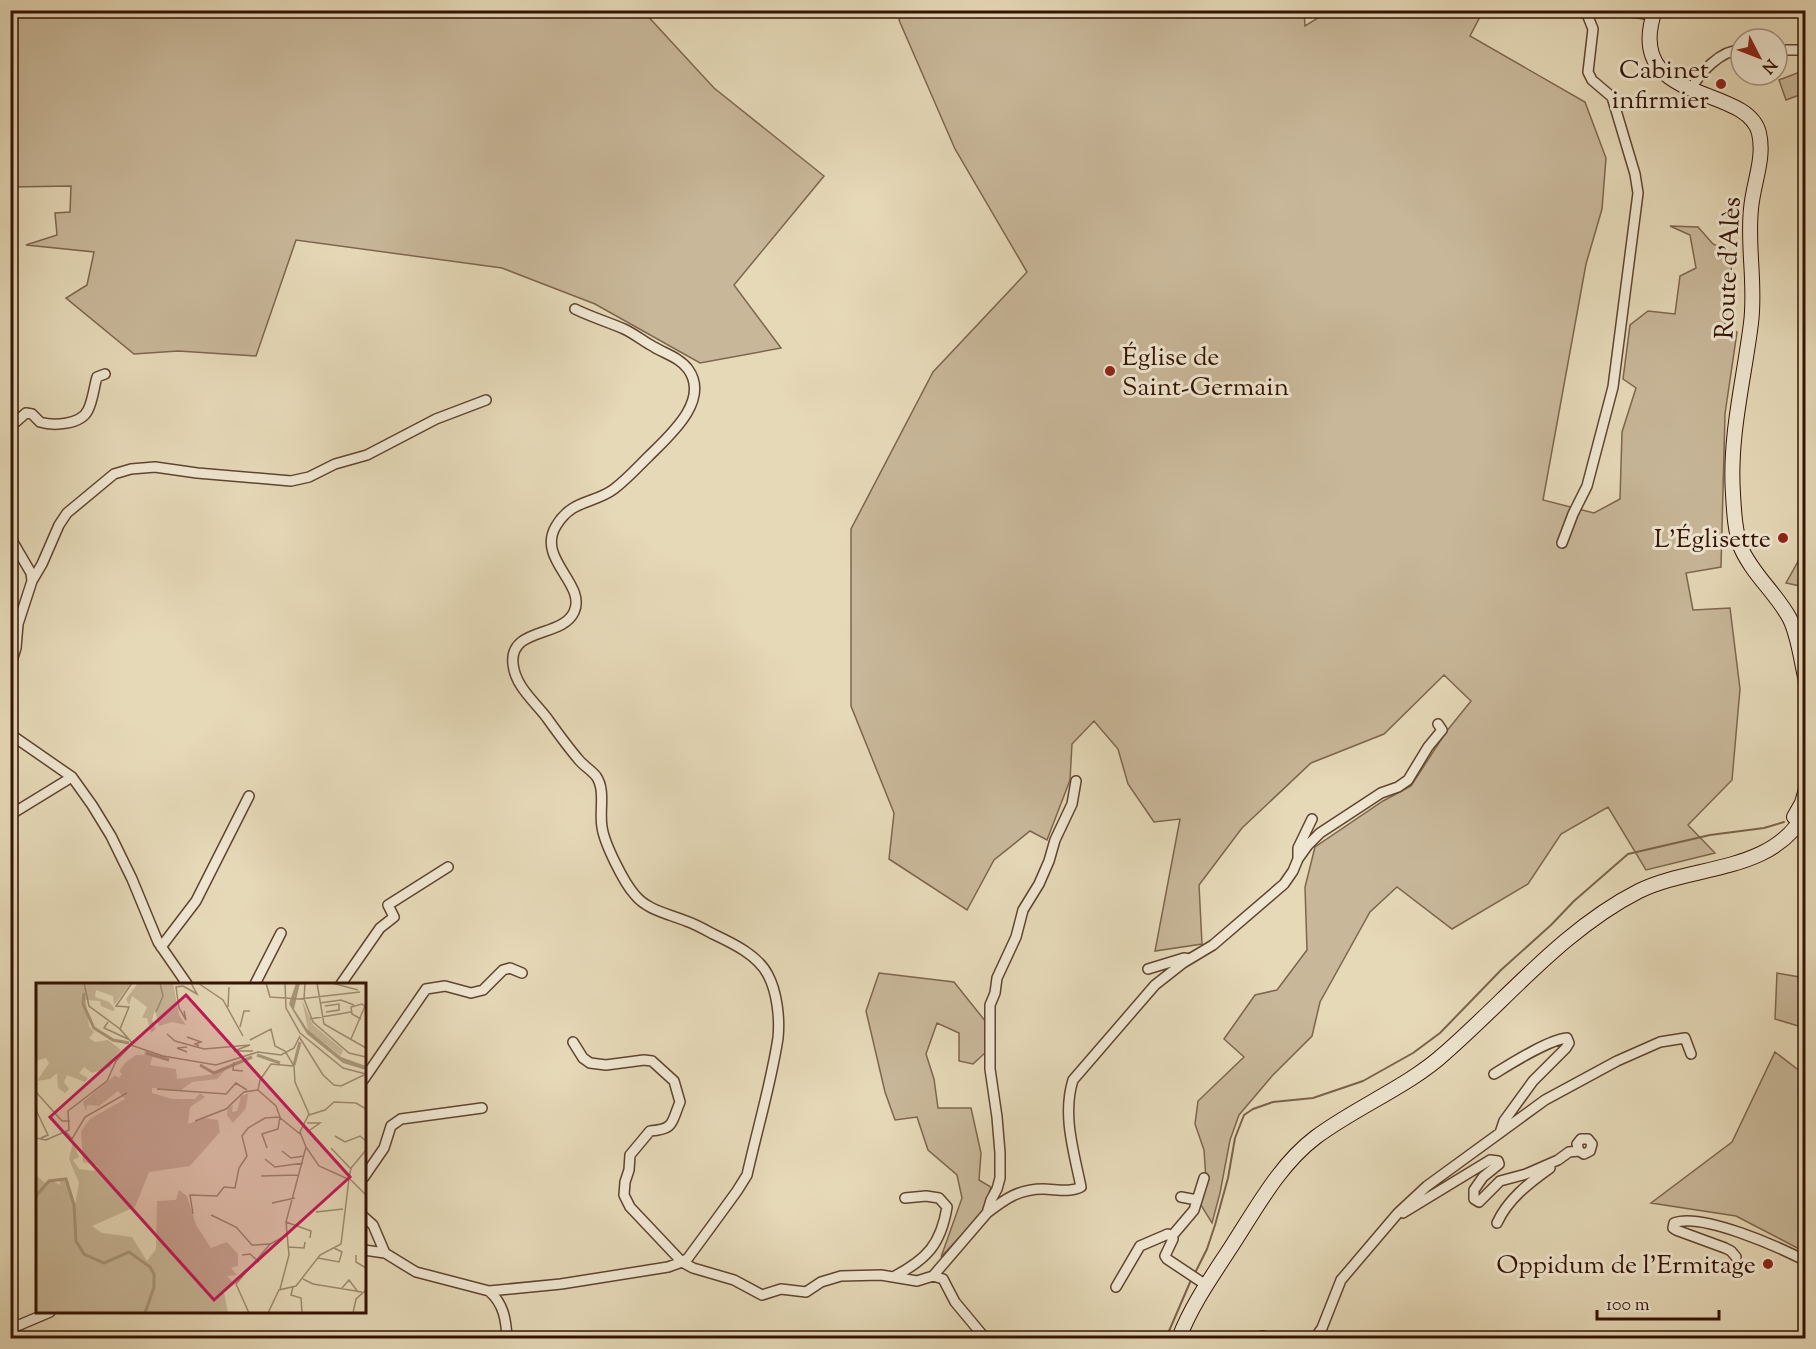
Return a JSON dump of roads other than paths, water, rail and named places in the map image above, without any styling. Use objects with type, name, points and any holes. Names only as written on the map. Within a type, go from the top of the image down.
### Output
[{"type":"main road","name":"Route d'Alès","points":[[1654,13],[1651,44],[1655,62],[1669,78],[1749,116],[1755,123],[1761,145],[1761,158],[1751,210],[1752,321],[1736,410],[1732,491],[1735,524],[1741,547],[1790,620],[1797,638],[1806,681]]},
{"type":"main road","points":[[1737,863],[1776,838],[1787,828],[1802,803],[1806,789]]},
{"type":"main road","points":[[1179,1338],[1193,1305],[1198,1279],[1298,1152],[1331,1126],[1437,1060],[1548,956],[1567,942],[1616,914],[1648,888],[1664,881],[1737,863],[1768,850],[1800,828],[1805,812]]},
{"type":"street","points":[[1618,10],[1654,13]]},
{"type":"street","points":[[1562,543],[1587,486],[1613,387],[1638,193],[1635,174],[1612,97],[1592,80],[1588,72],[1593,29],[1589,12]]},
{"type":"street","points":[[1789,50],[1806,50]]},
{"type":"street","points":[[1691,89],[1697,78],[1709,66],[1729,54]]},
{"type":"street","points":[[366,1250],[385,1253],[416,1272],[489,1291],[573,1282],[668,1267],[688,1258],[747,1175],[778,1035],[777,1003],[769,975],[759,962],[720,937],[638,900],[629,888],[602,830],[601,786],[596,776],[580,761],[524,690],[513,668],[513,654],[518,646],[535,634],[555,629],[566,623],[574,611],[577,600],[550,546],[555,528],[565,515],[583,502],[612,491],[649,455],[683,420],[692,403],[695,386],[689,370],[678,360],[625,329],[575,309]]},
{"type":"street","points":[[10,427],[26,413],[32,414],[42,423],[73,421],[84,416],[88,411],[97,377],[105,374]]},
{"type":"street","points":[[10,667],[16,648],[18,624],[32,581],[42,564],[58,525],[67,513],[100,483],[114,474],[130,469],[154,467],[291,481],[309,477],[335,464],[367,455],[436,419],[486,400]]},
{"type":"street","points":[[10,537],[31,573],[32,581]]},
{"type":"street","points":[[573,1042],[583,1058],[590,1063],[606,1065],[644,1059],[652,1061],[674,1081],[680,1102],[670,1127],[665,1130],[650,1131],[630,1155],[624,1196],[630,1207],[682,1262],[693,1268],[734,1280],[762,1295],[781,1289],[806,1292],[821,1282],[841,1276],[881,1275],[917,1281],[933,1276],[987,1213],[1008,1197],[1025,1190],[1075,1190],[1081,1187],[1067,1114],[1068,1096],[1073,1080],[1155,985],[1213,945],[1269,899],[1284,884],[1293,872],[1298,859],[1320,833],[1381,793],[1398,787],[1408,780],[1428,747],[1442,730],[1438,724]]},
{"type":"street","points":[[10,734],[72,777],[111,836],[161,947],[186,983]]},
{"type":"street","points":[[10,815],[72,777]]},
{"type":"street","points":[[987,1213],[1000,1178],[997,1117],[990,1069],[990,1005],[995,993],[997,978],[1016,937],[1023,910],[1050,861],[1055,840],[1071,804],[1076,781]]},
{"type":"street","points":[[161,947],[196,902],[249,796]]},
{"type":"street","points":[[1298,859],[1298,848],[1312,819]]},
{"type":"street","points":[[342,983],[380,928],[394,918],[388,905],[448,867]]},
{"type":"street","points":[[256,983],[281,933]]},
{"type":"street","points":[[1148,969],[1184,958],[1190,959]]},
{"type":"street","points":[[366,1076],[426,989],[445,986],[471,993],[483,990],[503,970],[510,968],[522,974]]},
{"type":"street","points":[[1494,1074],[1561,1038],[1567,1038],[1569,1043],[1566,1048],[1533,1081],[1527,1092],[1512,1108],[1500,1133]]},
{"type":"street","points":[[1315,1338],[1322,1328],[1341,1280],[1398,1213],[1427,1186],[1545,1100],[1617,1061],[1660,1042],[1685,1038],[1691,1054]]},
{"type":"street","points":[[366,1174],[384,1148],[391,1125],[401,1119],[482,1108]]},
{"type":"street","points":[[1497,1223],[1511,1201],[1558,1160],[1569,1152],[1579,1151]]},
{"type":"street","points":[[1398,1213],[1405,1213],[1490,1160],[1498,1161],[1498,1164],[1483,1177],[1474,1190],[1474,1199],[1479,1202],[1500,1181],[1526,1174],[1558,1160]]},
{"type":"street","points":[[1198,1279],[1165,1256],[1173,1239],[1172,1236],[1191,1216],[1204,1178]]},
{"type":"street","points":[[894,1276],[915,1265],[929,1253],[938,1239],[945,1221],[947,1207],[945,1202],[939,1198],[926,1196],[905,1198]]},
{"type":"street","points":[[1181,1197],[1197,1200]]},
{"type":"street","points":[[366,1219],[373,1226],[385,1253]]},
{"type":"street","points":[[1736,1257],[1725,1248],[1672,1228],[1674,1223],[1688,1221],[1715,1226],[1778,1247],[1806,1261]]},
{"type":"street","points":[[1116,1287],[1140,1246],[1168,1234],[1172,1236]]},
{"type":"street","points":[[933,1276],[943,1279],[956,1302],[985,1338]]},
{"type":"street","points":[[489,1291],[498,1299],[506,1319],[507,1338]]},
{"type":"street","points":[[10,1329],[46,1313]]},
{"type":"street","points":[[1256,1338],[1263,1336],[1265,1338]]},
{"type":"waterway","points":[[1194,1275],[1207,1249],[1215,1225],[1228,1178],[1235,1138],[1244,1115],[1273,1102],[1313,1098],[1363,1081],[1413,1053],[1440,1033],[1501,970],[1628,854],[1710,835],[1764,828],[1784,822]]},
{"type":"waterway","points":[[1166,1338],[1191,1280]]},
{"type":"place","name":"Cabinet infirmier","points":[[1721,84]]},
{"type":"place","name":"Église de Saint-Germain","points":[[1110,371]]},
{"type":"place","name":"L'Églisette","points":[[1783,538]]},
{"type":"place","name":"Oppidum de l'Ermitage","points":[[1768,1264]]}]
